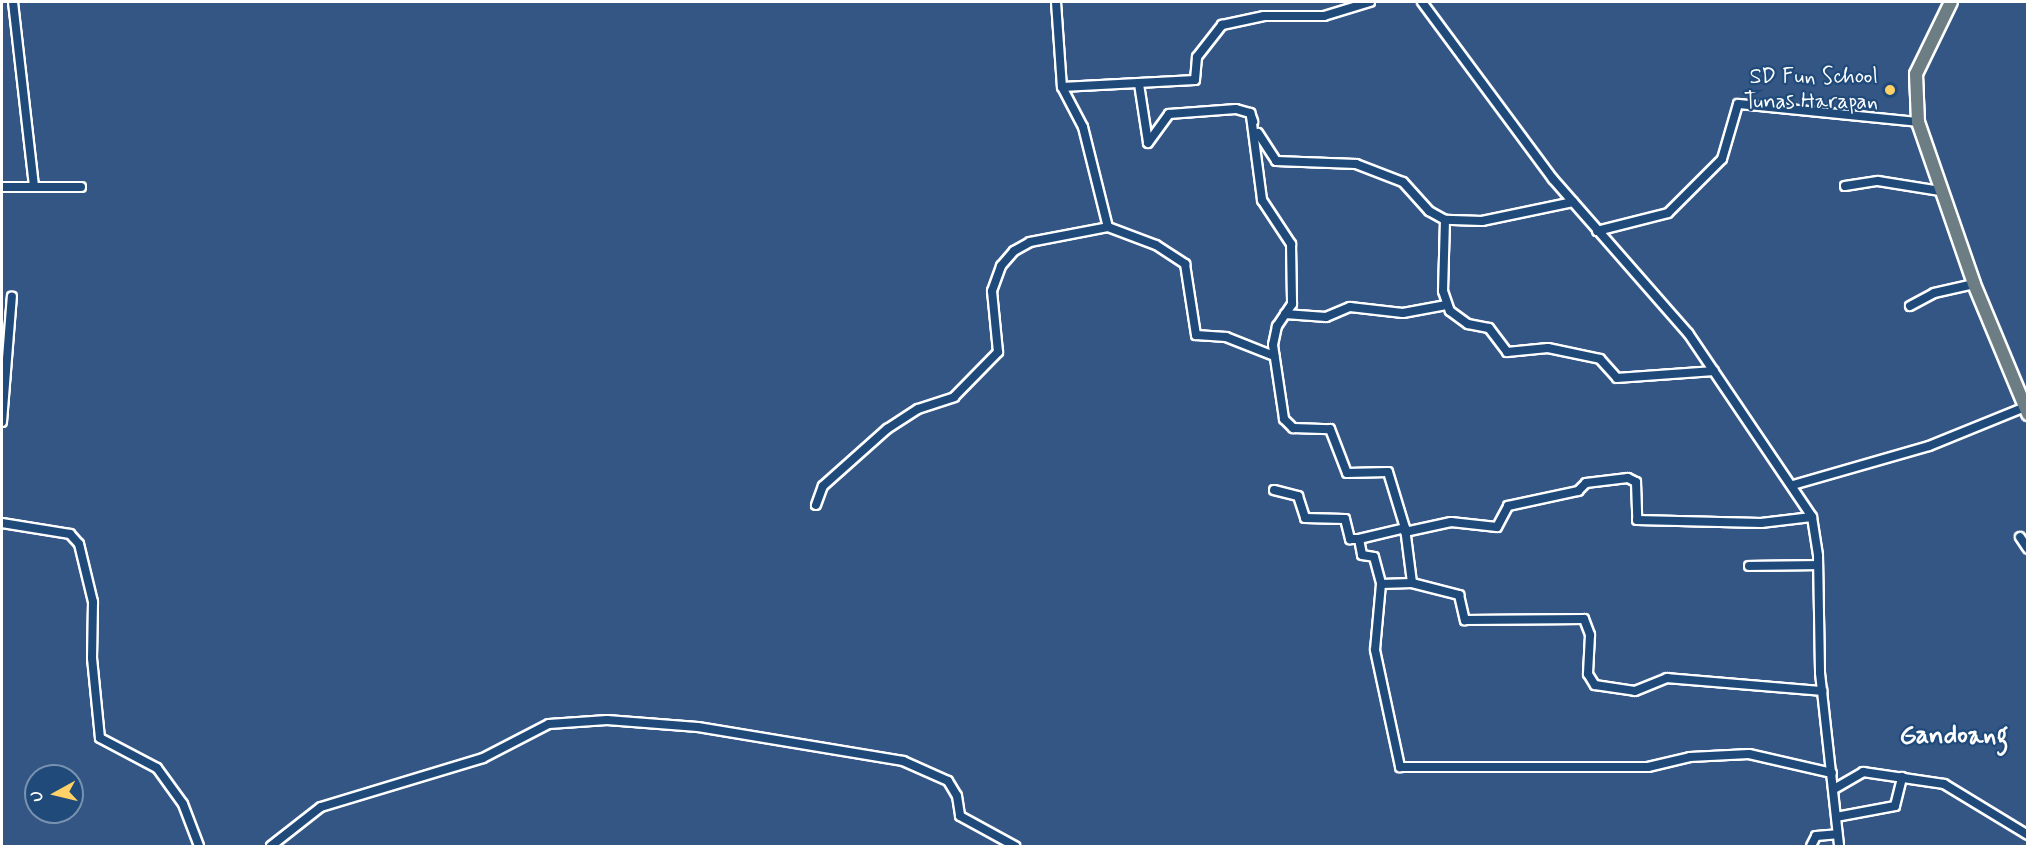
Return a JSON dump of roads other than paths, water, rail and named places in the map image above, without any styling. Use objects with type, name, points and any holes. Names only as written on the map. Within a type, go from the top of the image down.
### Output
[{"type":"main road","points":[[1951,2],[1916,74],[1918,122],[1974,284],[2026,410]]},
{"type":"street","points":[[13,2],[34,186]]},
{"type":"street","points":[[1056,2],[1062,87],[1083,127],[1108,227]]},
{"type":"street","points":[[1062,87],[1195,80],[1197,57],[1207,39],[1228,22],[1324,16],[1370,2]]},
{"type":"street","points":[[1422,2],[1573,202],[1597,231],[1670,308],[1793,485],[1812,517],[1818,565],[1822,691],[1839,846]]},
{"type":"street","points":[[1139,84],[1148,143],[1169,114],[1236,109],[1251,116],[1263,147],[1276,161],[1356,164],[1403,182],[1429,211],[1445,220],[1482,221],[1573,202]]},
{"type":"street","points":[[1597,231],[1668,213],[1722,159],[1738,105],[1918,122]]},
{"type":"street","points":[[1251,116],[1262,200],[1291,244],[1293,298],[1277,326],[1274,356],[1287,424],[1330,429],[1347,473],[1388,472],[1405,530],[1412,583]]},
{"type":"street","points":[[1845,186],[1878,181],[1940,191]]},
{"type":"street","points":[[2,187],[81,187]]},
{"type":"street","points":[[1445,220],[1446,305],[1464,322],[1489,328],[1507,352],[1558,348],[1577,358],[1600,358],[1612,376],[1624,380],[1714,371]]},
{"type":"street","points":[[816,505],[823,486],[887,429],[918,409],[954,398],[998,352],[992,291],[1000,266],[1014,251],[1030,242],[1108,227],[1156,245],[1185,264],[1196,335],[1226,337],[1274,356]]},
{"type":"street","points":[[1910,306],[1934,293],[1974,284]]},
{"type":"street","points":[[2,422],[12,296]]},
{"type":"street","points":[[1285,314],[1326,316],[1350,307],[1403,313],[1446,305]]},
{"type":"street","points":[[1793,485],[1957,436],[2026,410]]},
{"type":"street","points":[[1274,489],[1298,496],[1305,518],[1343,518],[1350,540],[1451,522],[1497,527],[1508,506],[1578,491],[1586,483],[1628,478],[1636,482],[1637,520],[1761,523],[1812,517]]},
{"type":"street","points":[[2,523],[70,534],[79,544],[94,612],[92,658],[100,738],[106,746],[138,754],[157,768],[177,792],[199,846]]},
{"type":"street","points":[[2019,537],[2028,549]]},
{"type":"street","points":[[1359,539],[1362,555],[1374,557],[1381,585],[1375,650],[1400,767],[1648,767],[1690,757],[1749,754],[1832,773]]},
{"type":"street","points":[[1749,566],[1818,565]]},
{"type":"street","points":[[1381,585],[1412,583],[1459,595],[1465,620],[1584,618],[1590,635],[1588,674],[1595,685],[1635,691],[1667,678],[1822,691]]},
{"type":"street","points":[[271,846],[321,807],[470,760],[539,728],[568,721],[655,722],[790,741],[910,763],[953,787],[960,816],[967,822],[1015,846]]},
{"type":"street","points":[[1834,789],[1863,772],[1954,787],[2028,836]]},
{"type":"street","points":[[1836,817],[1895,806],[1902,777]]},
{"type":"street","points":[[1811,846],[1816,836],[1837,834]]},
{"type":"place","name":"SD Fun School Tunas Harapan","points":[[1890,90]]},
{"type":"district","name":"Gandoang","points":[[1954,737]]}]
